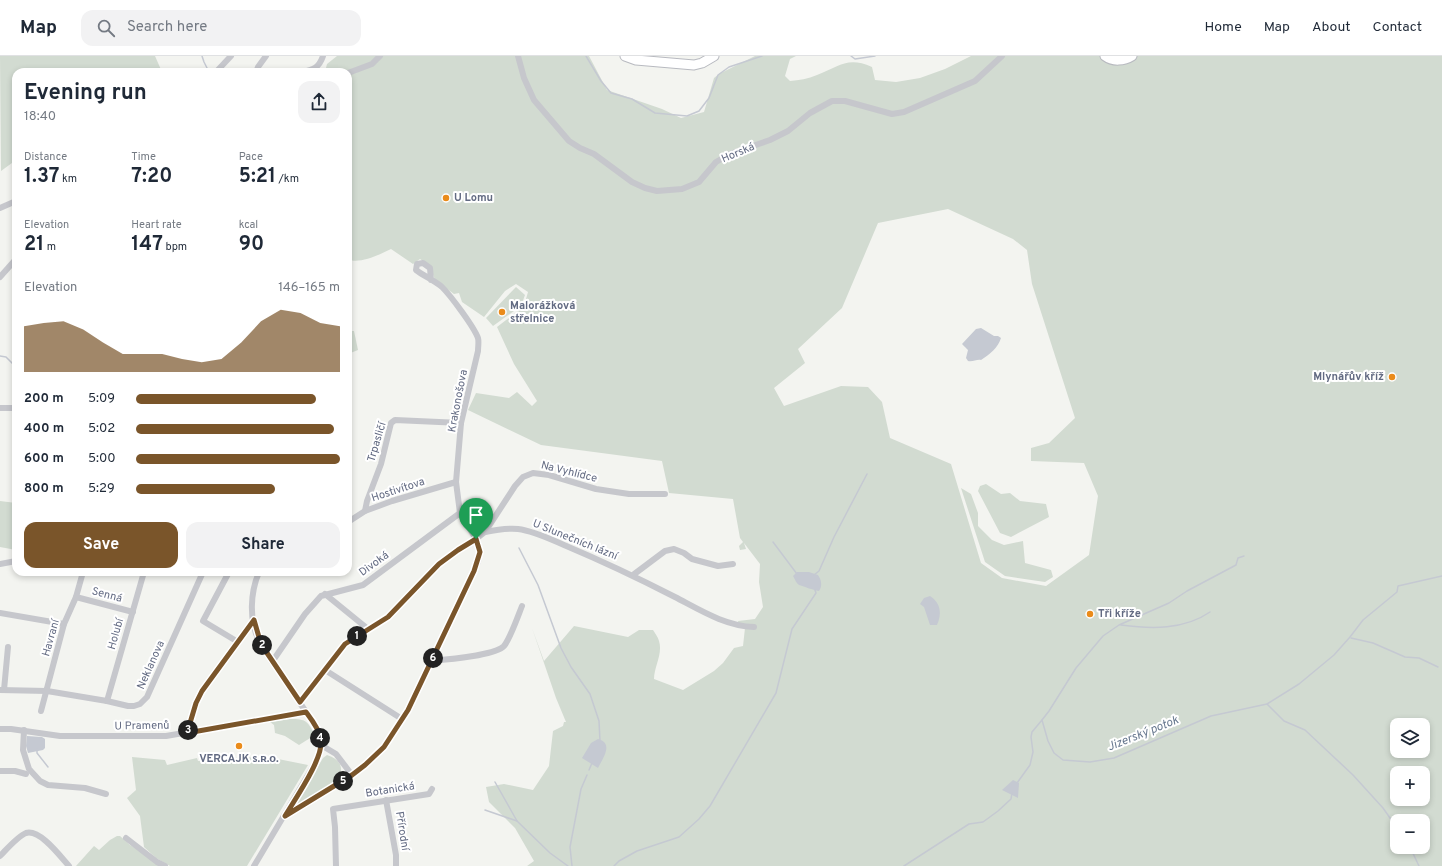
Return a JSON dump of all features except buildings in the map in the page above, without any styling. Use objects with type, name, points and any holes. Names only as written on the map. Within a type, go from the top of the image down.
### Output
[{"type":"street","points":[[220,68],[231,56]]},
{"type":"street","points":[[258,68],[266,56]]},
{"type":"street","points":[[314,68],[320,63],[323,56]]},
{"type":"street","points":[[352,72],[372,64],[380,56]]},
{"type":"street","name":"Horská","points":[[518,56],[524,78],[534,100],[569,141],[605,160],[632,182],[645,188],[657,191],[682,189],[699,182],[716,162],[730,154],[770,140],[788,131],[810,113],[832,101],[845,101],[892,114],[904,112],[975,81],[1002,56]]},
{"type":"street","points":[[625,56],[636,60],[694,65],[702,63],[714,56]]},
{"type":"street","points":[[1105,56],[1119,61],[1132,56]]},
{"type":"street","points":[[0,208],[12,203]]},
{"type":"street","points":[[0,277],[12,264]]},
{"type":"street","name":"Krakonošova","points":[[431,280],[442,287],[473,328],[478,340],[478,351],[462,423],[456,482],[460,513],[476,539]]},
{"type":"street","points":[[0,408],[12,408]]},
{"type":"street","name":"Trpasličí","points":[[365,511],[367,501],[381,464],[391,423],[395,420],[462,423]]},
{"type":"street","name":"Na Vyhlídce","points":[[300,702],[345,644],[394,612],[439,564],[484,532],[515,486],[523,477],[533,473],[549,475],[596,489],[628,494],[665,494]]},
{"type":"street","name":"Hostivítova","points":[[352,519],[365,511],[392,501],[456,482]]},
{"type":"street","name":"Divoká","points":[[272,662],[304,614],[320,596],[363,585],[460,513]]},
{"type":"street","name":"U Slunečních lázní","points":[[484,532],[507,529],[527,531],[576,550],[633,575],[717,619],[736,625],[754,627]]},
{"type":"street","points":[[285,816],[352,775],[384,747],[408,710],[478,562],[480,552],[476,539]]},
{"type":"street","points":[[633,575],[665,551],[674,549],[684,553],[692,559],[718,566],[733,564]]},
{"type":"street","points":[[0,564],[12,562]]},
{"type":"street","name":"Havraní","points":[[41,711],[64,624],[76,597],[82,576]]},
{"type":"street","name":"Holubí","points":[[107,701],[143,576]]},
{"type":"street","name":"Neklanova","points":[[8,647],[2,690],[47,691],[134,706],[148,698],[201,576]]},
{"type":"street","points":[[228,576],[203,621],[238,642]]},
{"type":"street","points":[[254,866],[314,765],[320,753],[321,745],[321,740],[316,727],[258,639],[254,620],[253,593],[258,576]]},
{"type":"street","points":[[325,594],[368,629]]},
{"type":"street","name":"Senná","points":[[76,597],[133,612]]},
{"type":"street","points":[[432,661],[498,651],[504,646],[522,606]]},
{"type":"street","points":[[0,613],[64,624]]},
{"type":"street","points":[[187,733],[196,703],[202,691],[254,620]]},
{"type":"street","points":[[325,670],[402,719]]},
{"type":"street","name":"U Pramenů","points":[[0,729],[24,730],[60,736],[166,736],[306,712]]},
{"type":"street","points":[[24,730],[23,750],[29,769],[40,781],[48,785],[85,788],[106,794]]},
{"type":"street","points":[[321,745],[336,754],[352,775]]},
{"type":"street","points":[[0,771],[15,771],[26,774]]},
{"type":"street","name":"Botanická","points":[[336,866],[333,809],[429,794],[432,789]]},
{"type":"street","name":"Přírodní","points":[[386,800],[396,855],[396,866]]},
{"type":"street","points":[[0,856],[20,837],[26,833],[34,833],[40,836],[69,866]]},
{"type":"street","points":[[126,838],[165,866]]},
{"type":"shaded area","points":[[0,56],[155,56],[160,68],[12,68],[12,163],[1,171]]},
{"type":"shaded area","points":[[337,56],[589,56],[607,90],[662,109],[681,118],[704,112],[714,78],[755,56],[796,56],[790,59],[785,76],[790,81],[800,80],[825,72],[843,64],[856,62],[872,67],[875,80],[896,82],[920,78],[945,69],[971,56],[1100,56],[1106,61],[1136,56],[1442,56],[1442,866],[527,866],[534,861],[515,828],[489,802],[486,787],[504,784],[533,790],[549,766],[553,731],[563,726],[564,722],[566,722],[556,698],[532,628],[544,661],[574,626],[628,637],[639,630],[653,630],[658,638],[660,646],[654,679],[683,690],[714,671],[723,663],[734,648],[743,646],[745,628],[739,626],[738,621],[755,619],[763,607],[759,582],[760,564],[744,543],[746,549],[740,550],[739,546],[743,542],[740,538],[733,499],[669,493],[662,461],[541,445],[468,410],[476,393],[509,398],[517,392],[532,406],[537,401],[514,364],[497,327],[524,306],[528,292],[516,284],[505,291],[484,317],[462,302],[459,293],[454,294],[435,280],[430,266],[420,259],[413,264],[391,249],[363,260],[352,260],[352,68],[326,68],[327,64]],"holes":[[[948,209],[1013,239],[1027,250],[1032,284],[1075,418],[1049,443],[1031,448],[1031,461],[1084,463],[1098,496],[1089,555],[1046,586],[1002,578],[981,563],[951,464],[890,438],[882,402],[868,387],[841,386],[784,406],[774,388],[805,363],[798,349],[842,308],[878,223]]]},
{"type":"shaded area","name":"Malorážková střelnice","points":[[516,287],[525,295],[521,306],[493,326],[486,318]]},
{"type":"shaded area","points":[[981,328],[994,336],[1001,338],[1000,342],[981,360],[968,361],[966,358],[968,350],[962,344],[976,329]]},
{"type":"shaded area","points":[[352,331],[354,331],[358,350],[352,352]]},
{"type":"shaded area","points":[[986,484],[1001,494],[1010,493],[1020,501],[1046,504],[1049,517],[1011,537],[1000,533],[978,491],[980,486]]},
{"type":"shaded area","points":[[961,488],[971,494],[978,513],[978,526],[992,540],[1004,545],[1023,541],[1025,563],[1051,570],[1053,577],[1045,582],[1005,576],[985,562]]},
{"type":"shaded area","points":[[0,501],[12,502],[12,549],[0,547]]},
{"type":"shaded area","points":[[797,572],[809,572],[818,575],[821,583],[819,591],[799,585],[793,576]]},
{"type":"shaded area","points":[[930,596],[934,599],[940,609],[940,617],[937,625],[930,625],[924,607],[920,604],[924,598]]},
{"type":"shaded area","points":[[290,719],[303,720],[308,724],[315,735],[299,745],[285,736],[275,733],[274,725],[270,722]]},
{"type":"shaded area","points":[[27,736],[42,737],[45,739],[45,748],[43,750],[28,753],[26,746]]},
{"type":"shaded area","points":[[598,739],[603,741],[605,744],[606,751],[598,768],[582,758],[591,743]]},
{"type":"shaded area","points":[[327,755],[338,761],[340,764],[341,771],[339,779],[298,805],[296,803],[323,758]]},
{"type":"shaded area","points":[[263,756],[308,765],[247,866],[170,866],[156,858],[144,847],[140,816],[127,798],[136,790],[132,757],[165,760],[167,765],[197,758],[198,761],[243,757],[262,758]]},
{"type":"shaded area","points":[[1013,780],[1019,783],[1018,798],[1002,790]]},
{"type":"shaded area","points":[[117,836],[120,836],[130,845],[166,866],[76,866],[94,846],[99,850]]},
{"type":"waterway","points":[[202,56],[207,68]]},
{"type":"waterway","points":[[586,56],[601,81],[611,93],[632,99],[655,113],[687,116],[699,111],[709,98],[718,75],[729,67],[762,56]]},
{"type":"waterway","points":[[851,56],[855,59],[875,56]]},
{"type":"waterway","points":[[0,356],[6,357],[12,363]]},
{"type":"waterway","points":[[814,575],[819,571],[834,537],[867,474]]},
{"type":"waterway","points":[[773,542],[797,574]]},
{"type":"waterway","points":[[519,548],[538,585],[561,648],[571,667],[590,694],[599,721],[600,741]]},
{"type":"waterway","points":[[1042,720],[1076,668],[1103,636],[1119,625],[1169,603],[1187,591],[1236,565],[1238,558],[1244,556]]},
{"type":"waterway","name":"Jizerský potok","points":[[1017,783],[1030,765],[1033,752],[1031,737],[1032,732],[1042,720],[1048,741],[1054,753],[1063,760],[1090,762],[1114,758],[1211,716],[1267,704],[1299,684],[1334,655],[1363,620],[1397,592],[1398,586],[1442,576]]},
{"type":"waterway","points":[[614,866],[619,861],[637,851],[679,837],[699,819],[710,806],[776,693],[792,629],[816,593],[815,590]]},
{"type":"waterway","points":[[1121,625],[1167,627],[1189,622],[1210,612]]},
{"type":"waterway","points":[[1351,638],[1373,643],[1405,657],[1419,658],[1438,667]]},
{"type":"waterway","points":[[1267,704],[1284,721],[1305,730],[1353,775],[1383,808],[1390,818]]},
{"type":"waterway","points":[[37,749],[37,753],[48,767]]},
{"type":"waterway","points":[[589,770],[592,763]]},
{"type":"waterway","points":[[572,866],[570,847],[581,789],[587,775]]},
{"type":"waterway","points":[[495,782],[517,821],[550,853],[568,866]]},
{"type":"waterway","name":"Jizerský potok","points":[[904,866],[969,824],[983,822],[1011,799],[1012,793]]},
{"type":"waterway","points":[[485,810],[517,821]]},
{"type":"waterway","points":[[1413,854],[1419,866]]},
{"type":"place","name":"U Lomu","points":[[446,198]]},
{"type":"place","name":"Malorážková střelnice","points":[[502,312]]},
{"type":"place","name":"Mlynářův kříž","points":[[1392,377]]},
{"type":"place","name":"Tři kříže","points":[[1090,614]]},
{"type":"place","name":"VERCAJK s.ʀ.ᴏ.","points":[[239,746]]},
{"type":"route","points":[[476,539],[480,552],[478,562],[408,710],[384,747],[365,765],[342,782],[285,816],[320,753],[321,740],[316,727],[306,712],[187,733],[196,703],[202,691],[254,620],[258,639],[300,702],[345,644],[388,617],[439,564],[476,539]]}]
